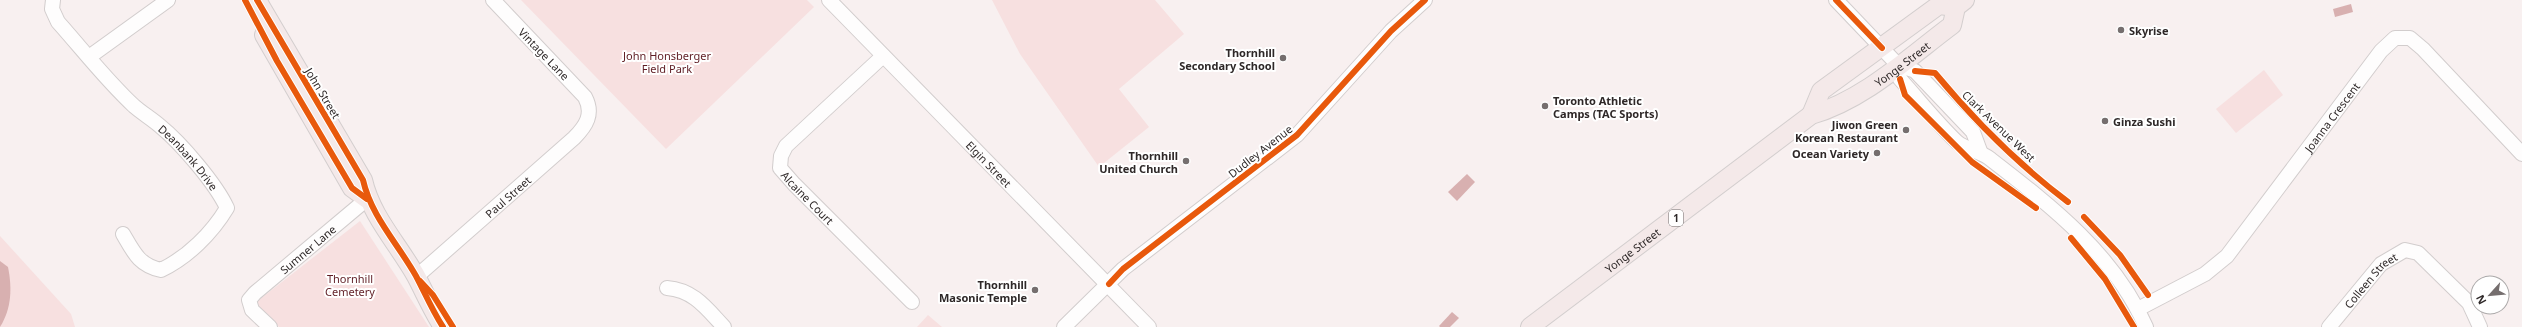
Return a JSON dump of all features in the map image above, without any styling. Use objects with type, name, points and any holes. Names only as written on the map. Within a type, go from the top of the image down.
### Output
[{"type":"main road","name":"John Street","points":[[245,0],[277,60],[352,188],[367,199]]},
{"type":"main road","name":"John Street","points":[[257,0],[363,180],[367,199],[416,277],[426,300],[443,327]]},
{"type":"main road","name":"Yonge Street","points":[[1530,327],[1811,115],[1834,109],[1898,65],[1952,25],[1961,4],[1939,5],[1821,91],[1811,115]]},
{"type":"main road","name":"John Street","points":[[416,277],[433,295],[453,327]]},
{"type":"street","name":"Deanbank Drive","points":[[53,0],[54,16],[134,107],[162,127],[210,180],[227,208],[220,221],[201,240],[175,263],[161,270],[145,265],[134,253],[123,234]]},
{"type":"street","points":[[89,57],[168,0]]},
{"type":"street","name":"Vintage Lane","points":[[493,0],[585,97],[590,110]]},
{"type":"street","name":"Elgin Street","points":[[829,0],[1109,284],[1149,327]]},
{"type":"street","name":"Dudley Avenue","points":[[1064,327],[1123,269],[1297,136],[1391,31],[1425,0]]},
{"type":"street","points":[[1836,0],[1898,65],[1900,79],[1959,143],[1980,151],[2036,194],[2078,231],[2106,261],[2138,309],[2146,327]]},
{"type":"street","name":"Joanna Crescent","points":[[2138,309],[2205,274],[2227,256],[2381,51],[2395,38],[2410,38],[2423,49],[2522,154]]},
{"type":"street","name":"Alcaine Court","points":[[883,56],[786,146],[781,156],[780,168],[794,184],[912,302]]},
{"type":"street","name":"Paul Street","points":[[416,277],[574,138],[584,127],[590,110]]},
{"type":"street","name":"Sumner Lane","points":[[270,327],[252,310],[250,300],[254,293],[367,199]]},
{"type":"street","name":"Colleen Street","points":[[2329,327],[2381,264],[2405,250],[2418,253],[2469,303],[2480,327]]},
{"type":"street","points":[[667,288],[680,288],[691,294],[724,327]]},
{"type":"green space","name":"John Honsberger Field Park","points":[[521,0],[807,0],[814,7],[666,149]]},
{"type":"green space","points":[[992,0],[1155,0],[1184,34],[1119,89],[1149,127],[1099,167],[1020,54]]},
{"type":"green space","points":[[2264,70],[2283,95],[2236,133],[2216,109]]},
{"type":"green space","name":"Thornhill Cemetery","points":[[360,221],[429,327],[279,327],[255,303]]},
{"type":"green space","points":[[0,236],[71,314],[75,327],[0,327]]},
{"type":"green space","points":[[928,315],[942,327],[917,327]]},
{"type":"shaded area","points":[[2351,4],[2353,12],[2335,17],[2333,9]]},
{"type":"shaded area","points":[[1467,174],[1475,182],[1457,201],[1448,192]]},
{"type":"shaded area","points":[[0,261],[8,267],[10,297],[7,312],[0,327]]},
{"type":"shaded area","points":[[1452,312],[1459,318],[1450,327],[1440,327],[1439,326]]},
{"type":"cycle path","points":[[245,0],[277,61],[352,188],[367,199]]},
{"type":"cycle path","points":[[257,0],[363,180],[372,206],[409,264],[443,327]]},
{"type":"cycle path","points":[[1109,284],[1123,269],[1297,135],[1391,31],[1425,0]]},
{"type":"cycle path","points":[[1836,0],[1882,48]]},
{"type":"cycle path","name":"Clark Avenue West","points":[[1915,71],[1935,73],[1981,125],[2032,173],[2068,202]]},
{"type":"cycle path","points":[[1900,79],[1905,95],[1972,162],[2036,208]]},
{"type":"cycle path","points":[[2084,217],[2120,255],[2148,295]]},
{"type":"cycle path","points":[[2071,238],[2105,279],[2134,327]]},
{"type":"cycle path","points":[[420,281],[433,295],[453,327]]},
{"type":"place","name":"Skyrise","points":[[2121,30]]},
{"type":"place","name":"Thornhill Secondary School","points":[[1283,58]]},
{"type":"place","name":"Toronto Athletic Camps (TAC Sports)","points":[[1545,106]]},
{"type":"place","name":"Ginza Sushi","points":[[2105,121]]},
{"type":"place","name":"Jiwon Green Korean Restaurant","points":[[1906,130]]},
{"type":"place","name":"Ocean Variety","points":[[1877,153]]},
{"type":"place","name":"Thornhill United Church","points":[[1186,161]]},
{"type":"place","name":"Thornhill Masonic Temple","points":[[1035,290]]}]
